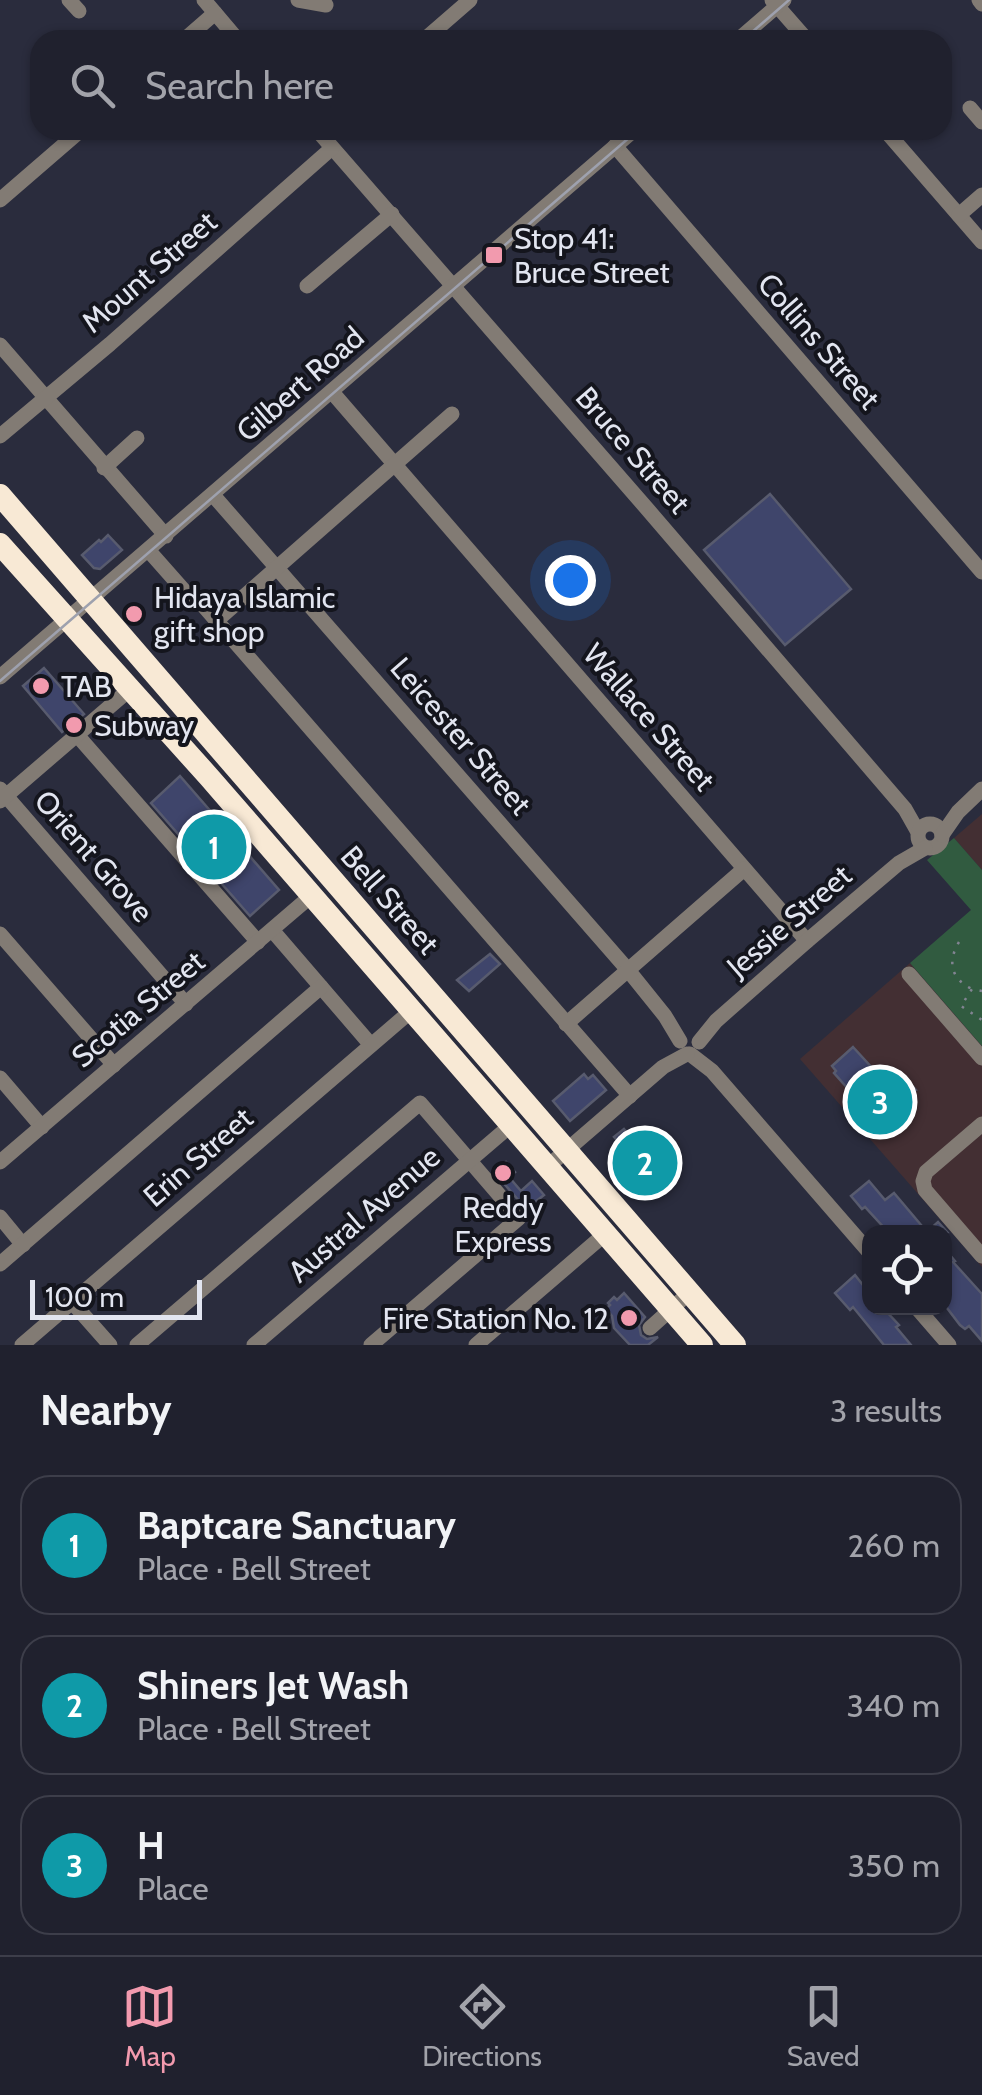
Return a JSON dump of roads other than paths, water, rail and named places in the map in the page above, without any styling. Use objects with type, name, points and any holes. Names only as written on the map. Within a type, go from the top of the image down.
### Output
[{"type":"highway","name":"Bell Street","points":[[0,495],[734,1345]]},
{"type":"highway","name":"Bell Street","points":[[0,544],[411,1010],[671,1310],[692,1342]]},
{"type":"street","points":[[298,0],[326,6]]},
{"type":"street","points":[[436,30],[470,0]]},
{"type":"street","points":[[749,30],[778,2],[799,30]]},
{"type":"street","points":[[191,30],[208,4],[230,30]]},
{"type":"street","points":[[970,108],[982,122]]},
{"type":"street","points":[[0,200],[69,140]]},
{"type":"street","name":"Bruce Street","points":[[326,140],[927,833]]},
{"type":"street","name":"Gilbert Road","points":[[0,678],[622,140]]},
{"type":"street","points":[[894,140],[982,242]]},
{"type":"street","name":"Collins Street","points":[[615,146],[982,572]]},
{"type":"street","name":"Mount Street","points":[[0,436],[332,148]]},
{"type":"street","points":[[959,216],[982,195]]},
{"type":"street","points":[[307,286],[392,214]]},
{"type":"street","points":[[0,345],[166,536]]},
{"type":"street","name":"Wallace Street","points":[[332,392],[808,941]]},
{"type":"street","points":[[216,621],[452,414]]},
{"type":"street","points":[[104,468],[138,438]]},
{"type":"street","name":"Leicester Street","points":[[213,495],[862,1244]]},
{"type":"street","points":[[149,550],[195,603],[202,604],[630,1096]]},
{"type":"street","points":[[2,795],[129,690]]},
{"type":"street","points":[[77,735],[258,942]]},
{"type":"street","name":"Orient Grove","points":[[2,795],[186,1004]]},
{"type":"street","name":"Jessie Street","points":[[546,1168],[899,863],[927,833],[980,796]]},
{"type":"street","points":[[566,1024],[744,869]]},
{"type":"street","name":"Scotia Street","points":[[0,1162],[311,896]]},
{"type":"street","points":[[272,930],[371,1045]]},
{"type":"street","points":[[0,934],[114,1066]]},
{"type":"street","points":[[909,974],[982,1058]]},
{"type":"street","points":[[0,1264],[321,987]]},
{"type":"street","name":"Erin Street","points":[[22,1345],[411,1010]]},
{"type":"street","points":[[0,1078],[42,1127]]},
{"type":"street","points":[[138,1345],[420,1103],[520,1218],[371,1345]]},
{"type":"street","points":[[982,1124],[926,1172],[923,1180],[925,1190],[982,1256]]},
{"type":"street","name":"Austral Avenue","points":[[254,1345],[510,1126]]},
{"type":"street","points":[[0,1218],[23,1245]]},
{"type":"street","points":[[476,1345],[605,1234]]},
{"type":"street","points":[[650,1328],[689,1293]]},
{"type":"street","points":[[72,1302],[110,1345]]},
{"type":"street","points":[[922,1315],[949,1345]]},
{"type":"tram line","points":[[754,30],[789,0]]},
{"type":"tram line","points":[[0,681],[626,140]]},
{"type":"place","name":"Stop 41: Bruce Street","points":[[494,255]]},
{"type":"place","name":"Hidaya Islamic gift shop","points":[[134,614]]},
{"type":"place","name":"TAB","points":[[41,686]]},
{"type":"place","name":"Subway","points":[[74,725]]},
{"type":"place","name":"Baptcare Sanctuary","points":[[214,847]]},
{"type":"place","name":"H","points":[[880,1102]]},
{"type":"place","name":"Shiners Jet Wash","points":[[645,1163]]},
{"type":"place","name":"Reddy Express","points":[[503,1173]]},
{"type":"place","name":"Fire Station No. 12","points":[[629,1318]]}]
